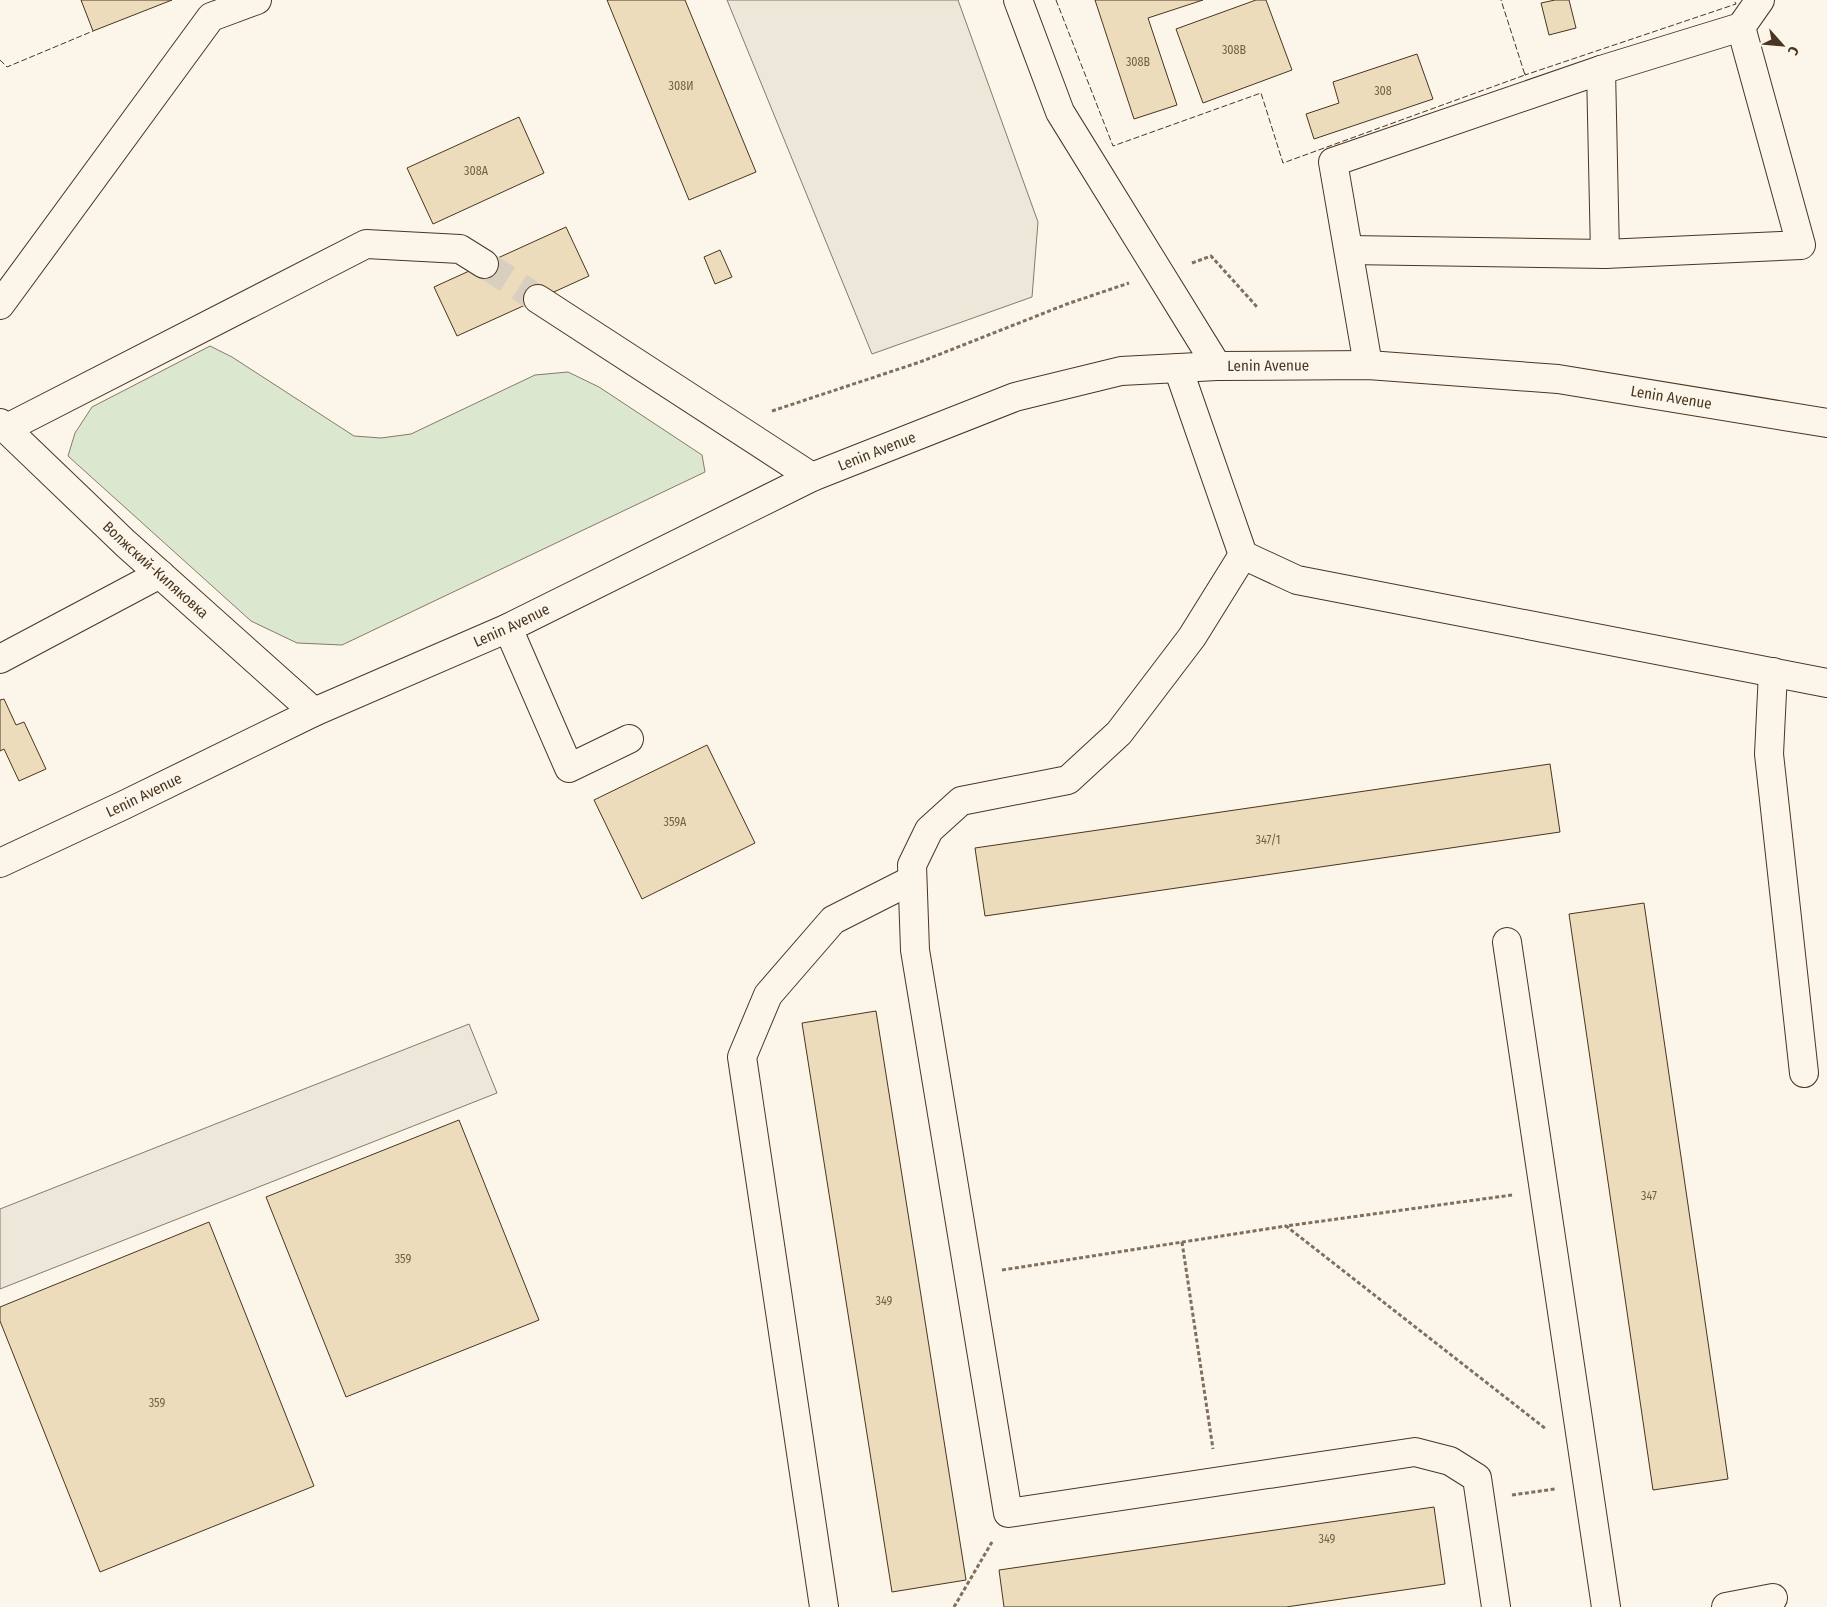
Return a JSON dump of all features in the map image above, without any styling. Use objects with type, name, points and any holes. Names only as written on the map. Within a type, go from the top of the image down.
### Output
[{"type":"main road","points":[[0,305],[211,17],[257,0]]},
{"type":"main road","points":[[1018,0],[1060,112],[1217,366]]},
{"type":"main road","points":[[1368,365],[1333,162],[1601,70],[1741,27],[1760,0]]},
{"type":"main road","points":[[1349,250],[1605,254],[1802,245],[1741,27]]},
{"type":"main road","points":[[1601,70],[1605,254]]},
{"type":"main road","points":[[3,425],[366,244],[460,248],[484,264]]},
{"type":"main road","points":[[538,299],[812,477]]},
{"type":"main road","name":"Lenin Avenue","points":[[0,863],[133,801],[314,712],[508,628],[812,477],[1015,397],[1121,371],[1217,366],[1368,365],[1558,379],[1827,423]]},
{"type":"main road","points":[[1178,368],[1243,555],[1297,580],[1827,683]]},
{"type":"main road","name":"Волжский-Киляковка","points":[[3,425],[124,543],[314,712]]},
{"type":"main road","points":[[1243,555],[1192,637],[1118,733],[1068,780],[961,801],[929,830],[912,865],[915,950],[1008,1513],[1415,1452],[1450,1461],[1477,1478],[1496,1607]]},
{"type":"main road","points":[[0,659],[160,574]]},
{"type":"main road","points":[[508,628],[569,768],[629,739]]},
{"type":"main road","points":[[1773,672],[1769,754],[1804,1073]]},
{"type":"main road","points":[[824,1607],[742,1057],[768,994],[833,920],[912,880]]},
{"type":"main road","points":[[1507,942],[1606,1607]]},
{"type":"main road","points":[[1726,1607],[1772,1598]]},
{"type":"path","points":[[731,424],[920,362],[1067,304],[1211,256],[1258,308]]},
{"type":"path","points":[[969,1275],[1286,1226],[1544,1190]]},
{"type":"path","points":[[1286,1226],[1586,1472]]},
{"type":"path","points":[[1182,1242],[1218,1482]]},
{"type":"path","points":[[1480,1499],[1586,1472]]},
{"type":"path","points":[[954,1607],[1008,1513]]},
{"type":"green space","points":[[210,346],[232,357],[354,436],[381,438],[411,434],[535,375],[568,372],[599,387],[702,455],[705,472],[342,645],[297,643],[251,621],[68,456],[75,433],[92,407]]},
{"type":"shaded area","points":[[727,0],[958,0],[1038,222],[1032,297],[872,354]]},
{"type":"shaded area","points":[[469,1024],[497,1093],[0,1289],[0,1209]]},
{"type":"building","points":[[81,0],[172,0],[93,31]]},
{"type":"building","points":[[607,0],[685,0],[756,172],[689,200]]},
{"type":"building","points":[[1095,0],[1203,0],[1148,18],[1177,105],[1134,119]]},
{"type":"building","points":[[1256,0],[1266,0],[1292,70],[1203,103],[1176,29]]},
{"type":"building","points":[[1569,0],[1576,28],[1549,35],[1541,3]]},
{"type":"building","points":[[1417,54],[1433,99],[1314,139],[1306,114],[1339,103],[1333,82]]},
{"type":"building","points":[[519,117],[544,173],[433,224],[407,168]]},
{"type":"building","points":[[566,227],[589,276],[457,336],[434,287]]},
{"type":"building","points":[[720,250],[732,277],[715,284],[704,257]]},
{"type":"building","points":[[4,699],[16,725],[24,722],[46,769],[19,781],[4,749],[0,751],[0,700]]},
{"type":"building","points":[[707,745],[755,843],[642,899],[594,800]]},
{"type":"building","points":[[1550,764],[1560,832],[985,916],[975,848]]},
{"type":"building","points":[[1644,903],[1728,1479],[1653,1490],[1569,914]]},
{"type":"building","points":[[876,1011],[966,1580],[892,1592],[802,1023]]},
{"type":"building","points":[[459,1120],[539,1320],[346,1397],[266,1197]]},
{"type":"building","points":[[209,1222],[314,1486],[100,1572],[0,1321],[0,1307]]},
{"type":"building","points":[[1434,1507],[1445,1584],[1286,1607],[1004,1607],[999,1570]]},
{"type":"tunnel","points":[[484,264],[538,299]]},
{"type":"fence","points":[[1056,0],[1113,146],[1261,93],[1283,163],[1525,75],[1501,0]]},
{"type":"fence","points":[[1525,73],[1525,75],[1736,4],[1734,0]]},
{"type":"fence","points":[[0,60],[7,67],[93,31]]}]
